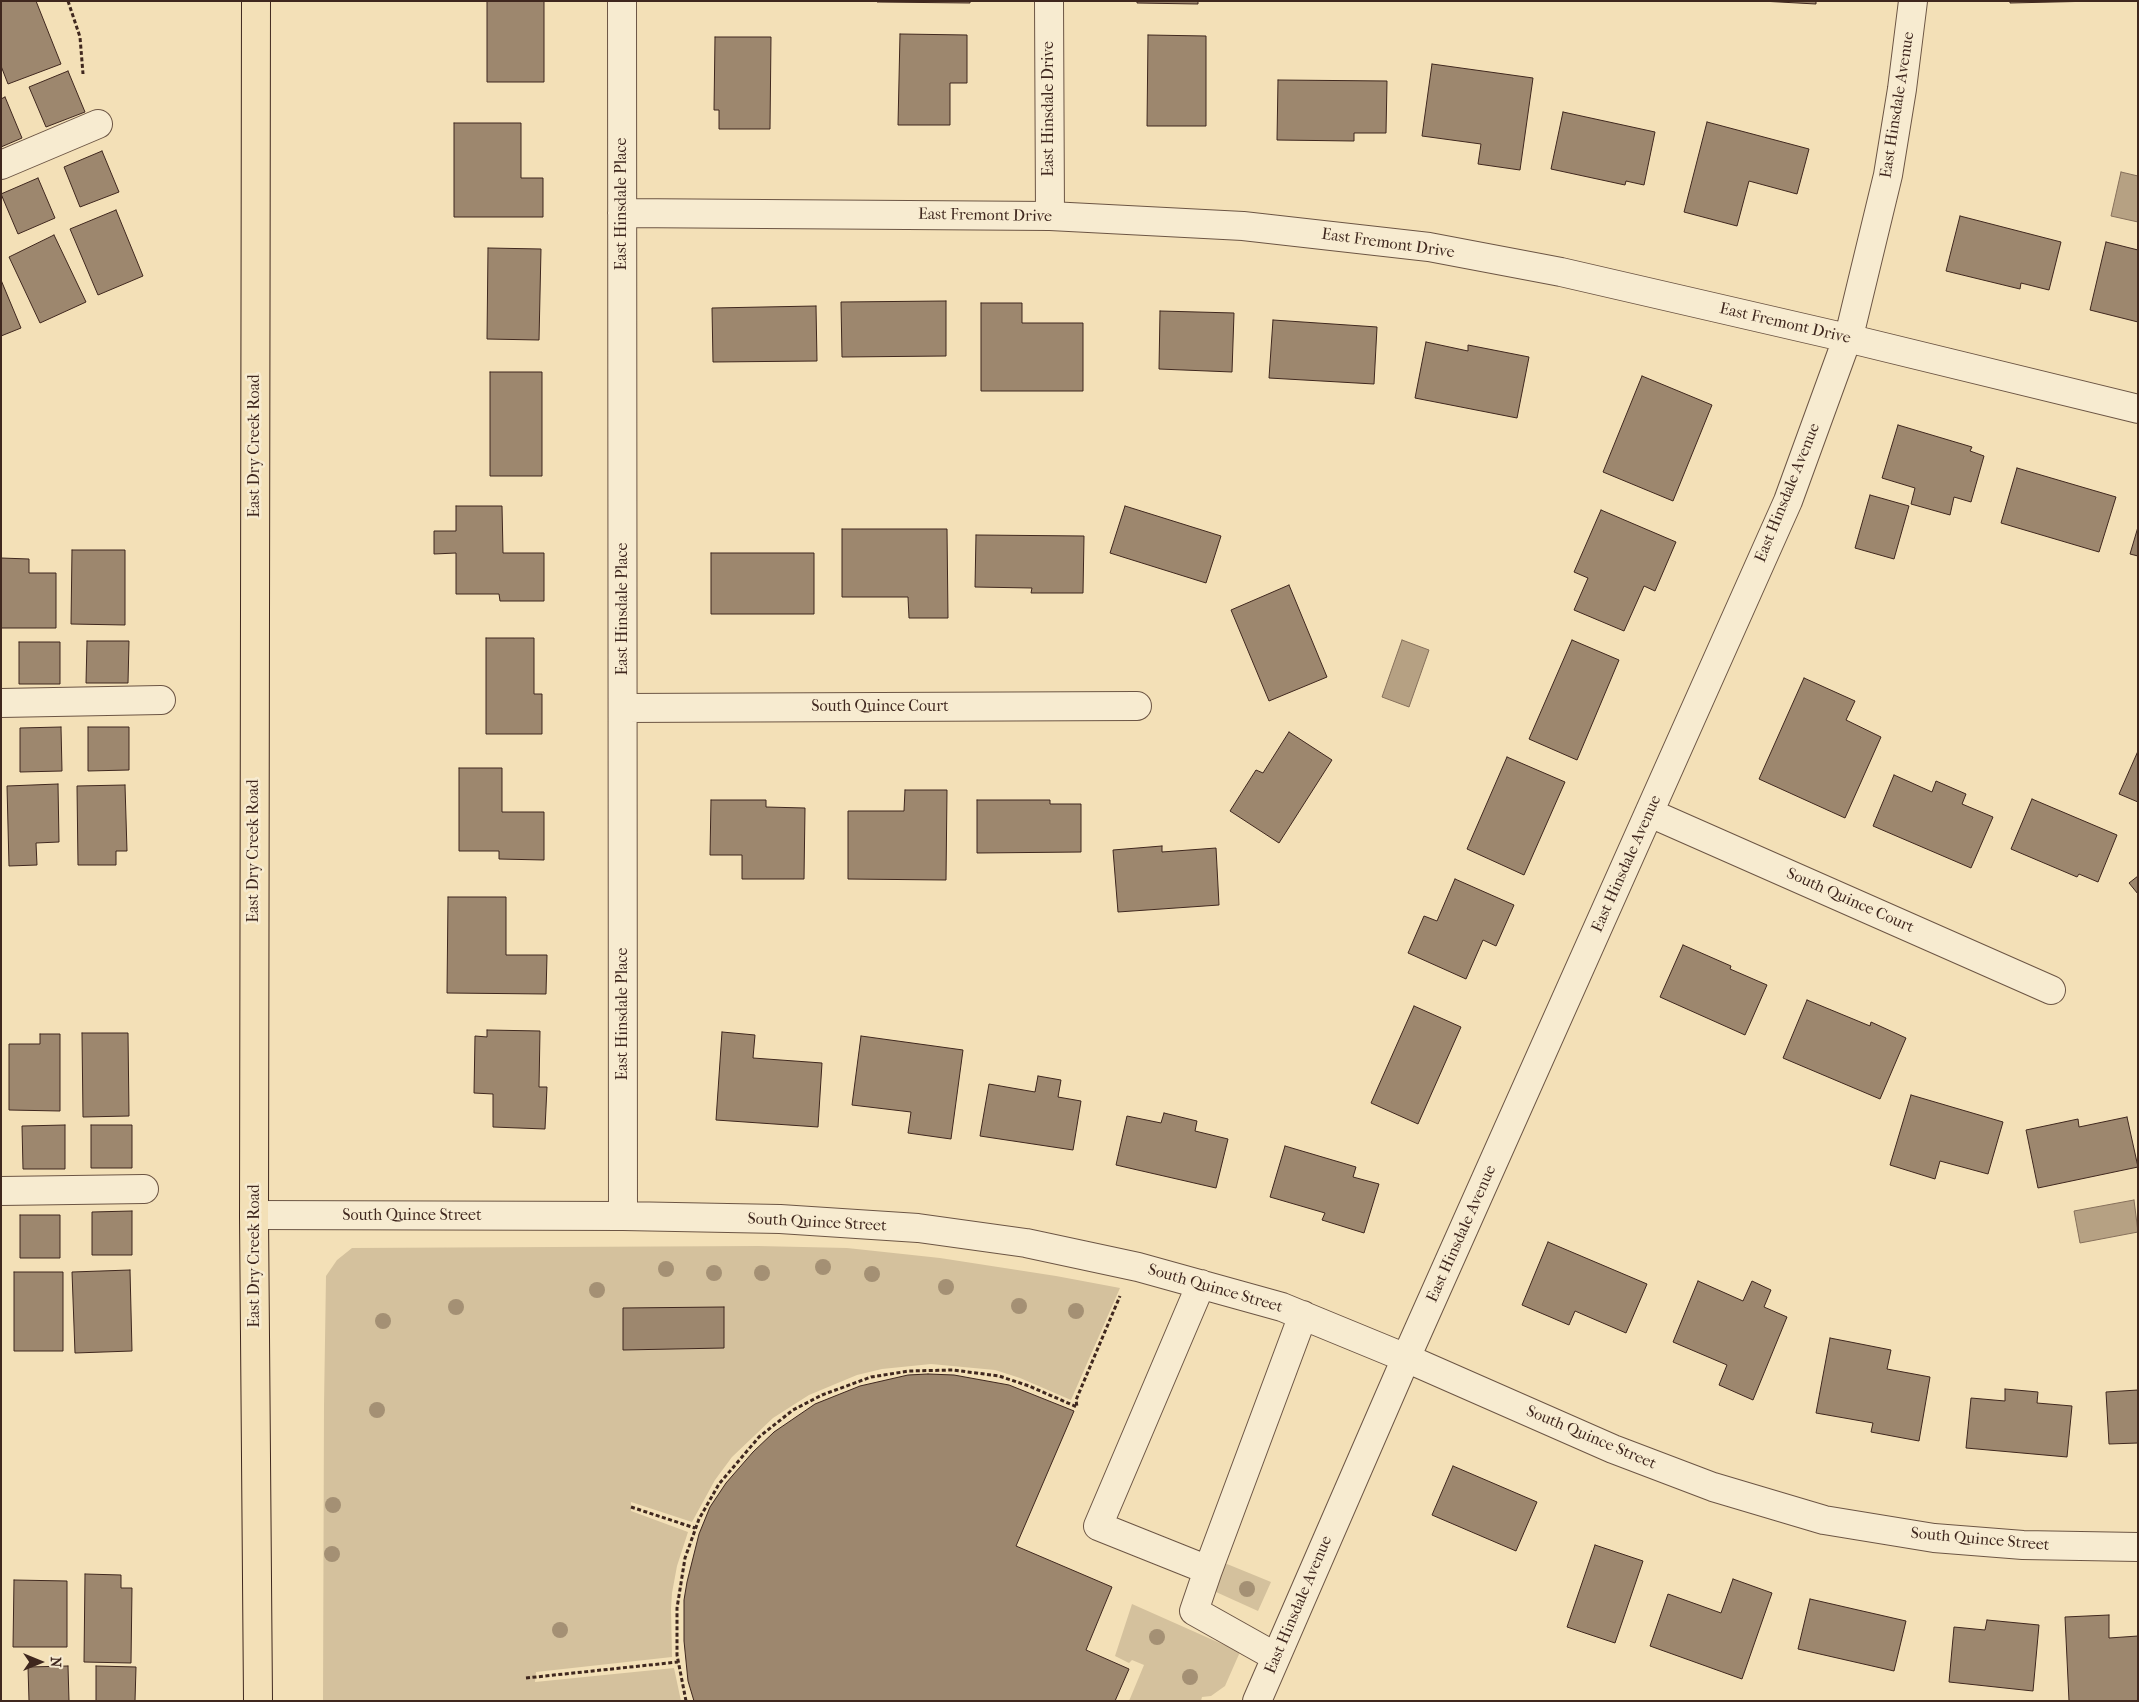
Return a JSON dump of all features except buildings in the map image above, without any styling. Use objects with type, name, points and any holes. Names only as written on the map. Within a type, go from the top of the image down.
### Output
[{"type":"main road","name":"East Dry Creek Road","points":[[256,1],[254,1215],[258,1701]]},
{"type":"street","name":"East Hinsdale Place","points":[[622,1],[624,1216]]},
{"type":"street","name":"East Hinsdale Drive","points":[[1049,1],[1050,216]]},
{"type":"street","name":"East Hinsdale Avenue","points":[[1257,1701],[1406,1358],[1788,501],[1851,328],[1888,175],[1913,1]]},
{"type":"street","points":[[1,165],[98,124]]},
{"type":"street","name":"East Fremont Drive","points":[[622,213],[1050,216],[1244,226],[1429,247],[1561,272],[1847,338],[2138,409]]},
{"type":"street","points":[[1,703],[161,700]]},
{"type":"street","name":"South Quince Court","points":[[624,708],[1137,706]]},
{"type":"street","name":"South Quince Court","points":[[1650,813],[2051,990]]},
{"type":"street","points":[[1,1191],[144,1190]]},
{"type":"street","name":"South Quince Street","points":[[254,1215],[624,1216],[780,1219],[918,1228],[1026,1243],[1138,1267],[1282,1307],[1406,1358],[1613,1449],[1713,1487],[1824,1520],[1934,1538],[2023,1545],[2096,1548],[2138,1546]]},
{"type":"street","points":[[1201,1284],[1098,1526],[1208,1570]]},
{"type":"street","points":[[1276,1657],[1194,1611],[1303,1316]]},
{"type":"path","points":[[68,1],[80,37],[83,74]]},
{"type":"path","points":[[686,1701],[678,1662],[677,1608],[682,1572],[695,1528],[719,1484],[759,1437],[793,1410],[822,1395],[855,1382],[884,1374],[909,1371],[982,1372],[1028,1386],[1077,1407],[1076,1400],[1121,1294]]},
{"type":"path","points":[[631,1507],[695,1528]]},
{"type":"path","points":[[526,1678],[678,1662]]},
{"type":"shaded area","points":[[2121,172],[2138,176],[2138,222],[2111,216]]},
{"type":"shaded area","points":[[1402,640],[1429,650],[1409,707],[1382,697]]},
{"type":"shaded area","points":[[2134,1200],[2138,1232],[2080,1243],[2074,1211]]},
{"type":"shaded area","points":[[758,1246],[847,1248],[940,1258],[1120,1288],[1071,1400],[1020,1378],[995,1370],[931,1364],[882,1369],[857,1375],[809,1395],[773,1418],[732,1457],[715,1480],[692,1522],[631,1502],[631,1511],[688,1532],[677,1566],[672,1593],[672,1657],[536,1672],[535,1682],[674,1668],[681,1701],[323,1701],[326,1276],[337,1260],[352,1248]]},
{"type":"shaded area","points":[[1227,1564],[1271,1582],[1258,1611],[1216,1592],[1213,1586],[1224,1565]]},
{"type":"shaded area","points":[[1132,1604],[1240,1652],[1225,1686],[1211,1696],[1202,1697],[1201,1701],[1129,1701],[1144,1665],[1132,1660],[1129,1663],[1115,1656]]}]
